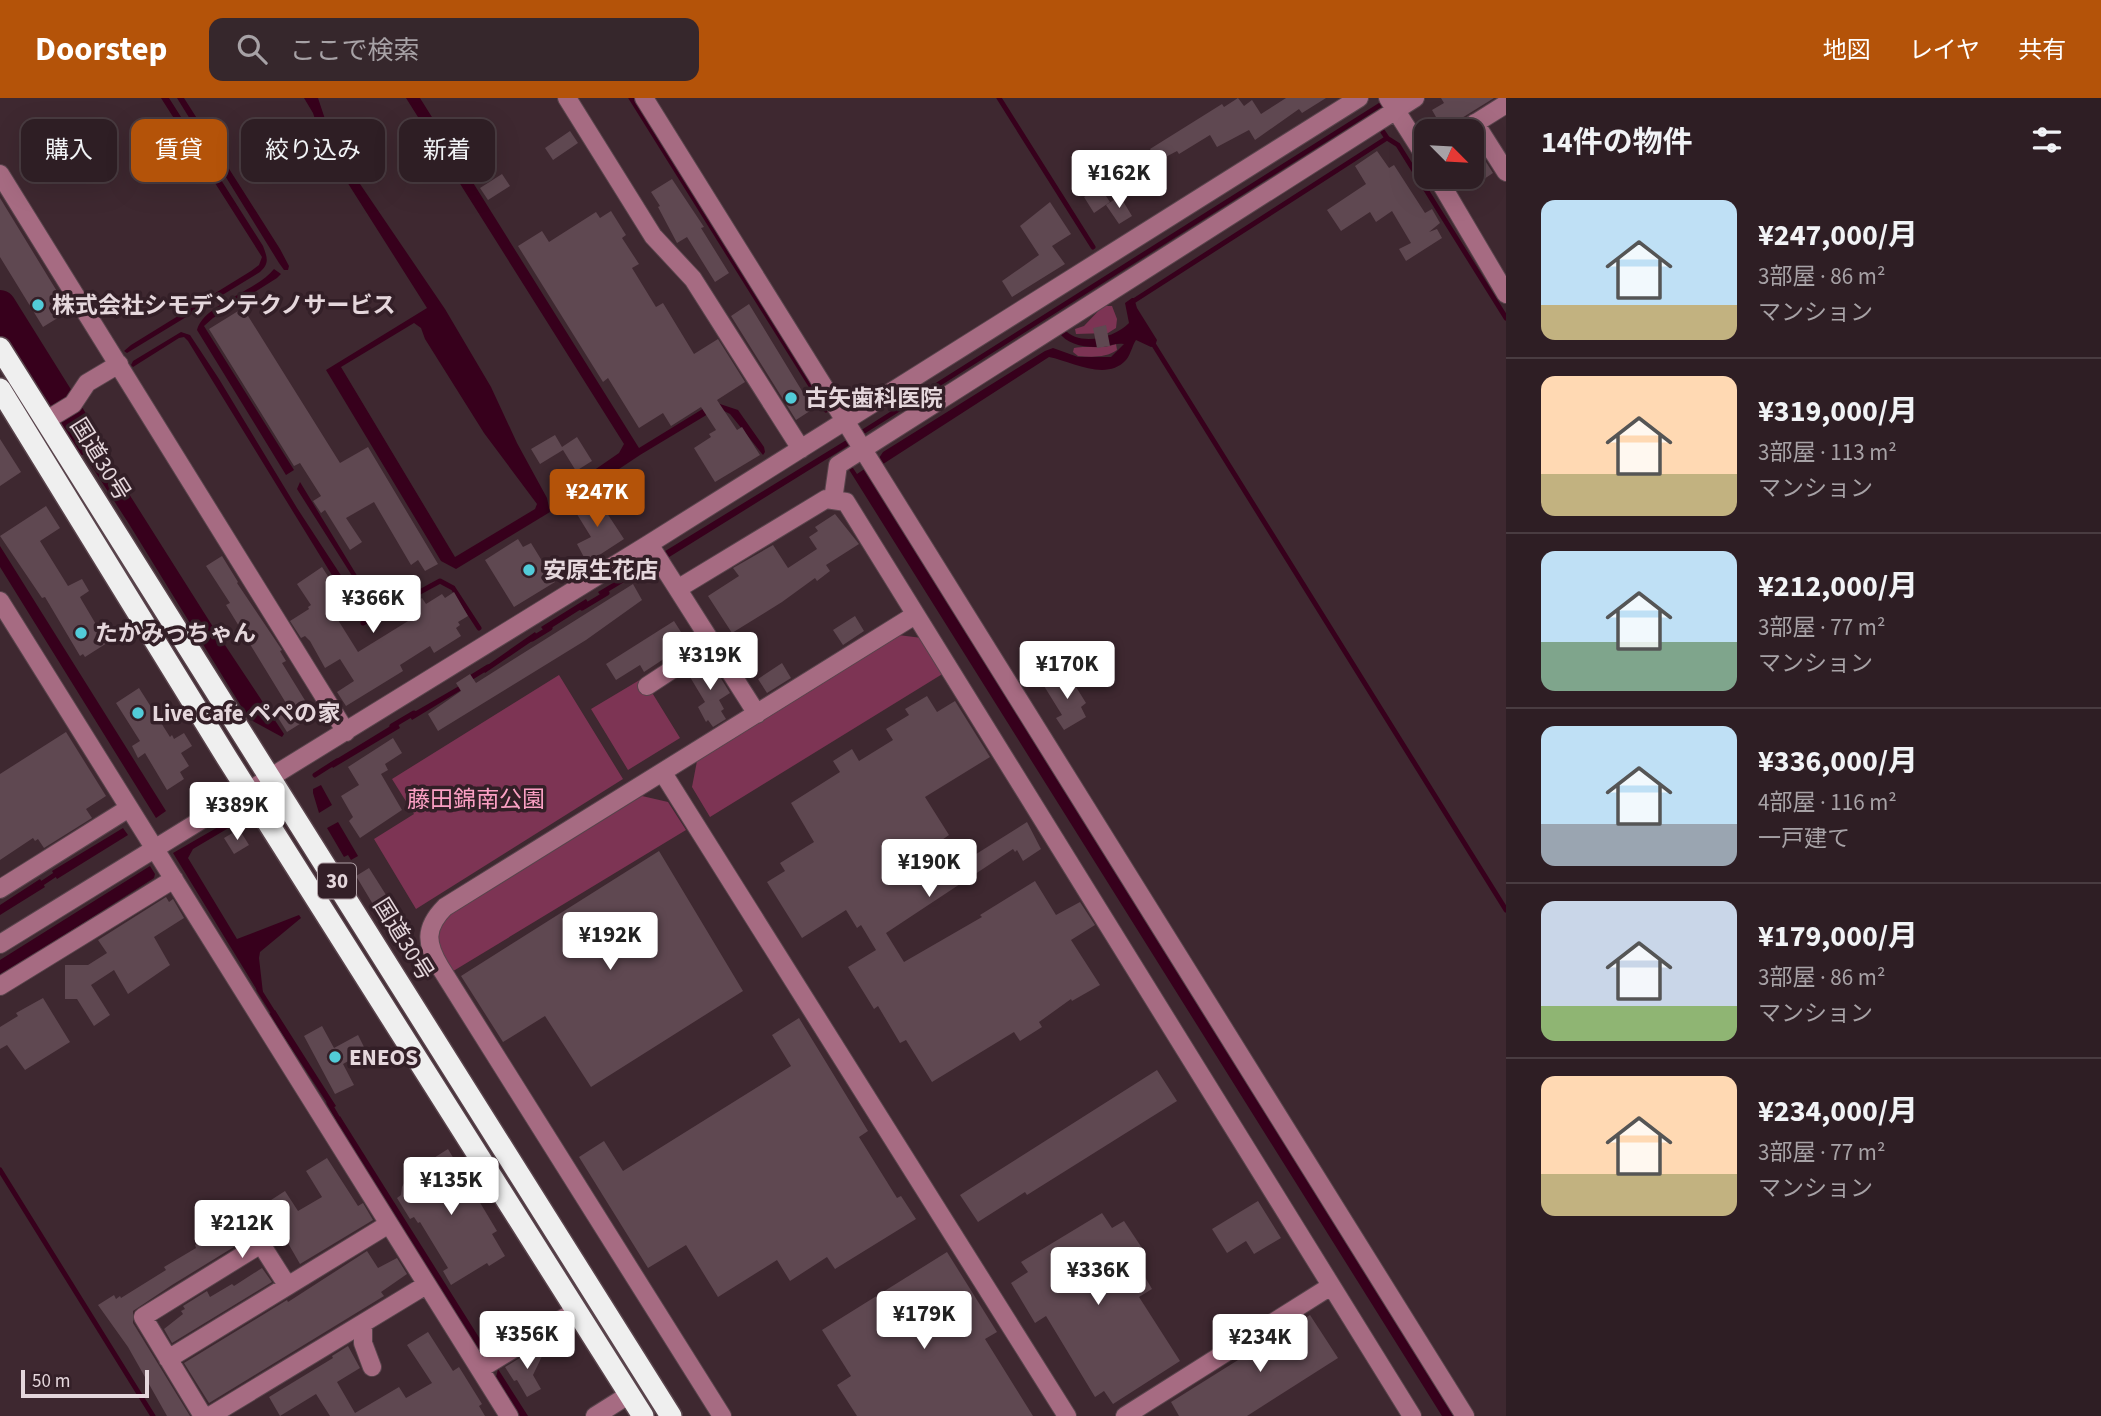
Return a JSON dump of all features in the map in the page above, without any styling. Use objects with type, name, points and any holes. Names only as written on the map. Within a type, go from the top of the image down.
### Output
[{"type":"highway","name":"国道30号","points":[[0,348],[51,418],[671,1416]]},
{"type":"highway","name":"30","points":[[0,389],[248,792],[643,1416]]},
{"type":"street","points":[[567,98],[653,236],[693,279],[800,449]]},
{"type":"street","points":[[644,98],[1465,1416]]},
{"type":"street","points":[[833,500],[838,465],[855,436],[1088,289],[1359,98]]},
{"type":"street","points":[[0,943],[346,732],[656,554],[800,449],[855,436],[1088,289],[1392,105],[1415,98]]},
{"type":"street","points":[[1482,119],[1506,104]]},
{"type":"street","points":[[1392,105],[1414,138]]},
{"type":"street","points":[[1484,145],[1506,172]]},
{"type":"street","points":[[0,174],[346,732]]},
{"type":"street","points":[[1444,189],[1506,294]]},
{"type":"street","points":[[51,418],[74,404],[87,383],[119,364]]},
{"type":"street","points":[[678,588],[826,499],[846,502],[1412,1416]]},
{"type":"street","points":[[656,554],[757,714]]},
{"type":"street","points":[[0,601],[509,1416]]},
{"type":"street","points":[[722,1416],[440,967],[429,944],[430,929],[435,917],[445,908],[915,614]]},
{"type":"street","points":[[647,686],[714,642]]},
{"type":"street","points":[[663,773],[1068,1416]]},
{"type":"street","points":[[0,889],[129,808]]},
{"type":"street","points":[[0,986],[174,879]]},
{"type":"street","points":[[168,1359],[389,1224]]},
{"type":"street","points":[[203,1416],[143,1317],[261,1244],[287,1285]]},
{"type":"street","points":[[210,1416],[426,1285]]},
{"type":"street","points":[[1125,1416],[1331,1286]]},
{"type":"street","points":[[480,1369],[577,1310]]},
{"type":"street","points":[[363,1323],[363,1343],[372,1367]]},
{"type":"street","points":[[595,1416],[630,1394]]},
{"type":"green space","points":[[1103,306],[1112,306],[1117,319],[1116,328],[1108,333],[1076,334],[1075,329],[1084,326]]},
{"type":"green space","points":[[1116,344],[1117,350],[1103,356],[1078,356],[1073,352],[1074,348]]},
{"type":"green space","points":[[898,635],[922,638],[944,673],[710,817],[692,787],[697,761]]},
{"type":"green space","name":"藤田錦南公園","points":[[559,675],[623,779],[416,909],[374,839],[414,814],[392,779]]},
{"type":"green space","points":[[643,678],[680,738],[628,770],[591,709]]},
{"type":"green space","points":[[642,796],[668,802],[686,830],[450,973],[433,946],[443,919]]},
{"type":"shaded area","points":[[161,98],[169,98],[182,119],[174,119]]},
{"type":"shaded area","points":[[177,98],[184,98],[197,119],[190,119]]},
{"type":"shaded area","points":[[304,98],[318,98],[325,119],[315,119]]},
{"type":"shaded area","points":[[406,98],[420,98],[433,119],[419,119]]},
{"type":"shaded area","points":[[227,166],[280,249],[289,266],[288,270],[284,270],[227,179]]},
{"type":"shaded area","points":[[214,182],[222,182],[263,246],[266,263],[263,269],[127,353],[124,351],[251,271],[259,265],[262,257]]},
{"type":"shaded area","points":[[347,182],[359,182],[445,309],[491,387],[547,498],[550,512],[456,569],[441,561],[326,370],[427,308]],"holes":[[[414,323],[421,328],[425,339],[484,433],[537,504],[535,509],[455,557],[341,367]]]},
{"type":"shaded area","points":[[459,182],[473,182],[639,448],[714,402],[738,410],[765,452],[763,455],[730,414],[718,408],[640,455],[559,509],[557,501],[578,487],[580,480],[619,453],[624,444]]},
{"type":"shaded area","points":[[274,269],[281,274],[277,278],[204,326],[294,470],[286,475],[197,330],[209,313],[256,284]]},
{"type":"shaded area","points":[[1132,298],[1157,340],[1155,346],[1151,347],[1136,340],[1126,360],[1109,369],[1088,368],[1049,357],[880,466],[877,461],[883,452],[1045,351],[1053,348],[1078,357],[1111,357],[1124,344],[1094,347],[1080,345],[1068,341],[1059,332],[1064,329],[1071,335],[1087,339],[1115,333],[1129,323],[1125,303]]},
{"type":"shaded area","points":[[181,332],[190,335],[219,379],[297,508],[359,603],[360,608],[357,610],[335,580],[188,341],[184,337],[179,338],[133,367],[131,365],[133,361]]},
{"type":"shaded area","points":[[76,410],[284,734],[282,737],[249,719],[61,419]]},
{"type":"shaded area","points":[[848,439],[851,444],[666,559],[662,553]]},
{"type":"shaded area","points":[[851,465],[857,474],[866,468],[870,474],[1454,1416],[1442,1416],[848,468]]},
{"type":"shaded area","points":[[300,482],[367,592],[370,596],[378,597],[377,602],[367,599],[363,593],[297,489]]},
{"type":"shaded area","points":[[0,546],[166,811],[156,818],[0,567]]},
{"type":"shaded area","points":[[641,566],[644,569],[639,573],[601,596],[598,592]]},
{"type":"shaded area","points":[[586,599],[589,604],[545,632],[541,627]]},
{"type":"shaded area","points":[[535,632],[538,637],[485,673],[482,669]]},
{"type":"shaded area","points":[[473,678],[468,686],[412,720],[409,715]]},
{"type":"shaded area","points":[[397,722],[400,728],[333,768],[330,763]]},
{"type":"shaded area","points":[[321,785],[332,805],[319,813],[313,789]]},
{"type":"shaded area","points":[[239,815],[242,820],[193,849],[188,858],[237,939],[299,915],[301,918],[260,952],[263,993],[260,995],[173,853]]},
{"type":"shaded area","points":[[338,822],[358,856],[351,860],[348,855],[344,857],[327,828]]},
{"type":"shaded area","points":[[123,828],[128,835],[57,879],[52,871]]},
{"type":"shaded area","points":[[150,866],[155,874],[154,878],[0,976],[0,960]]},
{"type":"shaded area","points":[[40,879],[45,887],[0,915],[0,905]]},
{"type":"shaded area","points":[[275,1010],[336,1106],[331,1109],[269,1014]]},
{"type":"shaded area","points":[[340,1116],[490,1355],[484,1359],[336,1122]]},
{"type":"shaded area","points":[[498,1369],[528,1416],[520,1416],[496,1377]]},
{"type":"building","points":[[1238,98],[1244,106],[1252,100],[1261,114],[1286,98],[1326,98],[1302,113],[1299,109],[1255,140],[1249,130],[1217,147],[1210,135],[1179,154],[1177,151],[1158,161],[1150,149],[1222,104],[1224,107]]},
{"type":"building","points":[[1441,98],[1494,98],[1460,119],[1433,119],[1436,117],[1432,110],[1444,103]]},
{"type":"building","points":[[570,131],[578,143],[553,160],[545,148]]},
{"type":"building","points":[[1377,151],[1389,168],[1394,165],[1425,213],[1432,209],[1440,223],[1429,232],[1437,229],[1442,238],[1406,261],[1399,249],[1411,243],[1392,211],[1376,222],[1370,212],[1341,231],[1327,210],[1366,184],[1355,166]]},
{"type":"building","points":[[1484,159],[1493,173],[1484,179]]},
{"type":"building","points":[[502,174],[510,186],[488,200],[480,188],[495,182],[495,178]]},
{"type":"building","points":[[672,179],[704,227],[701,228],[729,273],[715,282],[687,237],[677,243],[651,192]]},
{"type":"building","points":[[1100,187],[1110,202],[1094,213],[1084,197]]},
{"type":"building","points":[[1120,196],[1132,216],[1119,224],[1106,205]]},
{"type":"building","points":[[0,198],[69,311],[43,327],[0,257]]},
{"type":"building","points":[[1050,202],[1071,234],[1052,246],[1065,264],[1012,297],[1002,281],[1039,255],[1020,226]]},
{"type":"building","points":[[611,211],[626,235],[622,238],[639,264],[632,268],[656,307],[663,303],[694,354],[718,339],[745,382],[717,400],[737,430],[742,427],[760,455],[715,482],[694,448],[711,437],[709,434],[716,430],[701,407],[671,426],[663,413],[639,428],[608,378],[603,382],[518,246],[542,231],[549,242],[596,212],[600,218]]},
{"type":"building","points":[[749,304],[813,409],[796,420],[731,316]]},
{"type":"building","points":[[243,308],[340,463],[368,447],[438,564],[425,571],[418,560],[411,565],[374,502],[346,518],[362,542],[350,550],[325,510],[321,513],[313,501],[321,496],[300,463],[294,466],[209,329]]},
{"type":"building","points":[[1106,325],[1110,346],[1097,348],[1093,328]]},
{"type":"building","points":[[555,435],[562,447],[577,437],[592,461],[576,471],[563,450],[540,464],[531,449]]},
{"type":"building","points":[[0,439],[21,472],[0,486]]},
{"type":"building","points":[[595,495],[624,539],[587,563],[577,544],[591,537],[575,511],[576,507]]},
{"type":"building","points":[[46,506],[60,528],[40,541],[68,586],[82,579],[89,591],[80,597],[107,643],[85,657],[83,654],[80,656],[45,597],[42,598],[0,536]]},
{"type":"building","points":[[835,514],[859,544],[826,565],[830,571],[817,581],[815,578],[732,633],[708,596],[739,576],[733,568],[773,545],[788,568],[817,549],[809,537],[818,531],[815,527]]},
{"type":"building","name":"安原生花店","points":[[518,539],[523,547],[531,543],[555,582],[514,607],[485,560]]},
{"type":"building","points":[[222,556],[282,650],[280,651],[286,661],[282,663],[314,715],[287,732],[277,716],[289,708],[226,605],[230,603],[206,566]]},
{"type":"building","points":[[322,567],[351,612],[338,620],[358,652],[413,618],[409,611],[412,609],[410,606],[422,598],[426,604],[442,594],[445,598],[454,592],[468,616],[458,622],[460,625],[456,628],[461,636],[434,653],[430,646],[400,665],[403,671],[346,706],[337,692],[354,681],[340,659],[325,668],[310,641],[305,636],[301,638],[290,621],[311,605],[297,584]]},
{"type":"building","points":[[633,584],[642,600],[586,640],[438,731],[428,714],[461,691],[456,683],[470,674],[476,683]]},
{"type":"building","points":[[855,616],[864,631],[843,645],[833,630]]},
{"type":"building","points":[[674,621],[688,643],[644,672],[640,665],[616,680],[606,664]]},
{"type":"building","points":[[709,659],[730,693],[719,700],[726,719],[713,727],[708,720],[706,722],[698,707],[705,702],[690,677],[695,674],[692,670]]},
{"type":"building","points":[[782,663],[791,678],[767,693],[758,679]]},
{"type":"building","points":[[1068,674],[1086,703],[1081,707],[1086,717],[1064,730],[1056,718],[1062,715],[1044,686]]},
{"type":"building","points":[[139,688],[170,737],[172,735],[174,739],[184,733],[192,746],[181,753],[189,766],[180,772],[184,779],[167,790],[145,753],[138,758],[132,746],[140,741],[116,703]]},
{"type":"building","points":[[927,696],[937,712],[955,701],[990,757],[925,797],[949,835],[939,842],[941,845],[916,861],[930,883],[1027,822],[1041,849],[1023,861],[1017,850],[1015,852],[1013,849],[886,933],[904,962],[982,917],[980,915],[1035,881],[1056,915],[1080,902],[1095,925],[1071,940],[1100,985],[1072,1001],[1071,999],[1039,1022],[1042,1027],[1020,1041],[1014,1032],[932,1082],[906,1040],[900,1043],[878,1006],[874,1009],[848,967],[876,950],[861,925],[857,928],[846,910],[802,938],[767,882],[785,871],[780,863],[814,842],[791,803],[840,772],[833,761],[852,749],[859,761],[893,740],[886,729],[909,715],[905,709]]},
{"type":"building","points":[[66,732],[106,796],[86,809],[92,818],[44,848],[38,839],[35,841],[33,838],[0,860],[0,774]]},
{"type":"building","points":[[393,738],[402,753],[385,764],[388,770],[381,774],[402,810],[360,838],[349,821],[353,817],[341,796],[359,785],[348,767]]},
{"type":"building","points":[[239,829],[249,845],[234,854],[224,838]]},
{"type":"building","points":[[659,851],[743,991],[591,1087],[545,1016],[503,1042],[461,976]]},
{"type":"building","points":[[369,868],[388,898],[374,906],[356,876]]},
{"type":"building","points":[[166,897],[169,902],[173,899],[184,918],[154,937],[170,965],[128,994],[114,970],[91,985],[110,1015],[94,1026],[77,999],[65,999],[65,965],[88,965],[107,953],[98,940]]},
{"type":"building","points":[[43,998],[70,1042],[25,1070],[7,1045],[0,1049],[0,1027],[18,1016],[16,1013]]},
{"type":"building","points":[[799,1018],[868,1131],[859,1137],[897,1198],[901,1196],[916,1219],[835,1269],[827,1257],[790,1281],[777,1260],[718,1297],[686,1245],[648,1268],[579,1157],[604,1141],[623,1171],[791,1066],[772,1035]]},
{"type":"building","name":"ENEOS","points":[[322,1026],[334,1048],[358,1035],[366,1051],[343,1064],[354,1085],[335,1094],[304,1036]]},
{"type":"building","points":[[1157,1070],[1177,1101],[1027,1195],[1025,1192],[978,1222],[960,1195]]},
{"type":"building","points":[[448,1149],[497,1231],[492,1234],[505,1256],[489,1266],[487,1263],[451,1285],[443,1271],[448,1268],[420,1222],[414,1217],[410,1219],[397,1198],[401,1195],[405,1181],[431,1165],[429,1161]]},
{"type":"building","points":[[327,1158],[358,1206],[363,1203],[373,1220],[300,1264],[277,1224],[255,1234],[133,1311],[133,1323],[190,1416],[167,1416],[128,1347],[98,1305],[114,1295],[116,1299],[120,1296],[121,1298],[166,1270],[164,1267],[196,1248],[195,1245],[239,1215],[252,1208],[254,1211],[285,1191],[298,1211],[322,1197],[306,1171]]},
{"type":"building","points":[[1258,1201],[1281,1238],[1254,1254],[1246,1241],[1227,1253],[1212,1229]]},
{"type":"building","points":[[1102,1213],[1112,1228],[1124,1221],[1146,1254],[1135,1260],[1152,1289],[1139,1297],[1180,1361],[1113,1404],[1104,1391],[1095,1397],[1046,1316],[1035,1323],[1011,1283],[1028,1272],[1021,1262]]},
{"type":"building","points":[[367,1251],[378,1268],[397,1258],[407,1274],[381,1292],[384,1296],[209,1403],[184,1363],[287,1300],[288,1302]]},
{"type":"building","points":[[947,1252],[997,1332],[985,1339],[1033,1416],[857,1416],[837,1385],[851,1376],[822,1330]]},
{"type":"building","points":[[262,1268],[272,1282],[172,1343],[164,1329],[183,1314],[183,1306],[207,1291],[210,1297],[232,1284],[234,1286]]},
{"type":"building","points":[[1310,1315],[1338,1358],[1247,1416],[1179,1416],[1171,1402]]},
{"type":"building","points":[[428,1332],[453,1371],[459,1367],[482,1404],[479,1406],[485,1416],[330,1416],[316,1394],[280,1416],[269,1397],[348,1346],[360,1368],[337,1382],[355,1413],[399,1387],[406,1398],[432,1383],[407,1345]]},
{"type":"building","points":[[539,1346],[545,1350],[533,1375],[541,1389],[527,1397],[505,1367]]},
{"type":"waterway","points":[[631,98],[826,410]]},
{"type":"waterway","points":[[999,98],[1093,247]]},
{"type":"waterway","points":[[858,435],[1385,102]]},
{"type":"waterway","points":[[1383,132],[1398,145],[1506,318]]},
{"type":"waterway","points":[[1132,302],[1387,138]]},
{"type":"waterway","points":[[0,306],[83,439]]},
{"type":"waterway","points":[[1152,342],[1506,910]]},
{"type":"waterway","points":[[639,573],[657,561]]},
{"type":"waterway","points":[[363,623],[440,581],[453,588],[479,628]]},
{"type":"waterway","points":[[582,608],[607,593]]},
{"type":"waterway","points":[[532,639],[550,628]]},
{"type":"waterway","points":[[467,680],[488,667]]},
{"type":"waterway","points":[[392,726],[414,713]]},
{"type":"waterway","points":[[315,775],[337,761]]},
{"type":"waterway","points":[[38,886],[59,872]]},
{"type":"waterway","points":[[259,990],[276,1017]]},
{"type":"waterway","points":[[329,1103],[340,1122]]},
{"type":"waterway","points":[[0,1170],[153,1416]]},
{"type":"place","name":"株式会社シモデンテクノサービス","points":[[38,305]]},
{"type":"place","name":"古矢歯科医院","points":[[791,398]]},
{"type":"place","name":"安原生花店","points":[[529,570]]},
{"type":"place","name":"たかみっちゃん","points":[[81,633]]},
{"type":"place","name":"Live Cafe ペペの家","points":[[138,713]]},
{"type":"place","name":"ENEOS","points":[[335,1057]]}]
